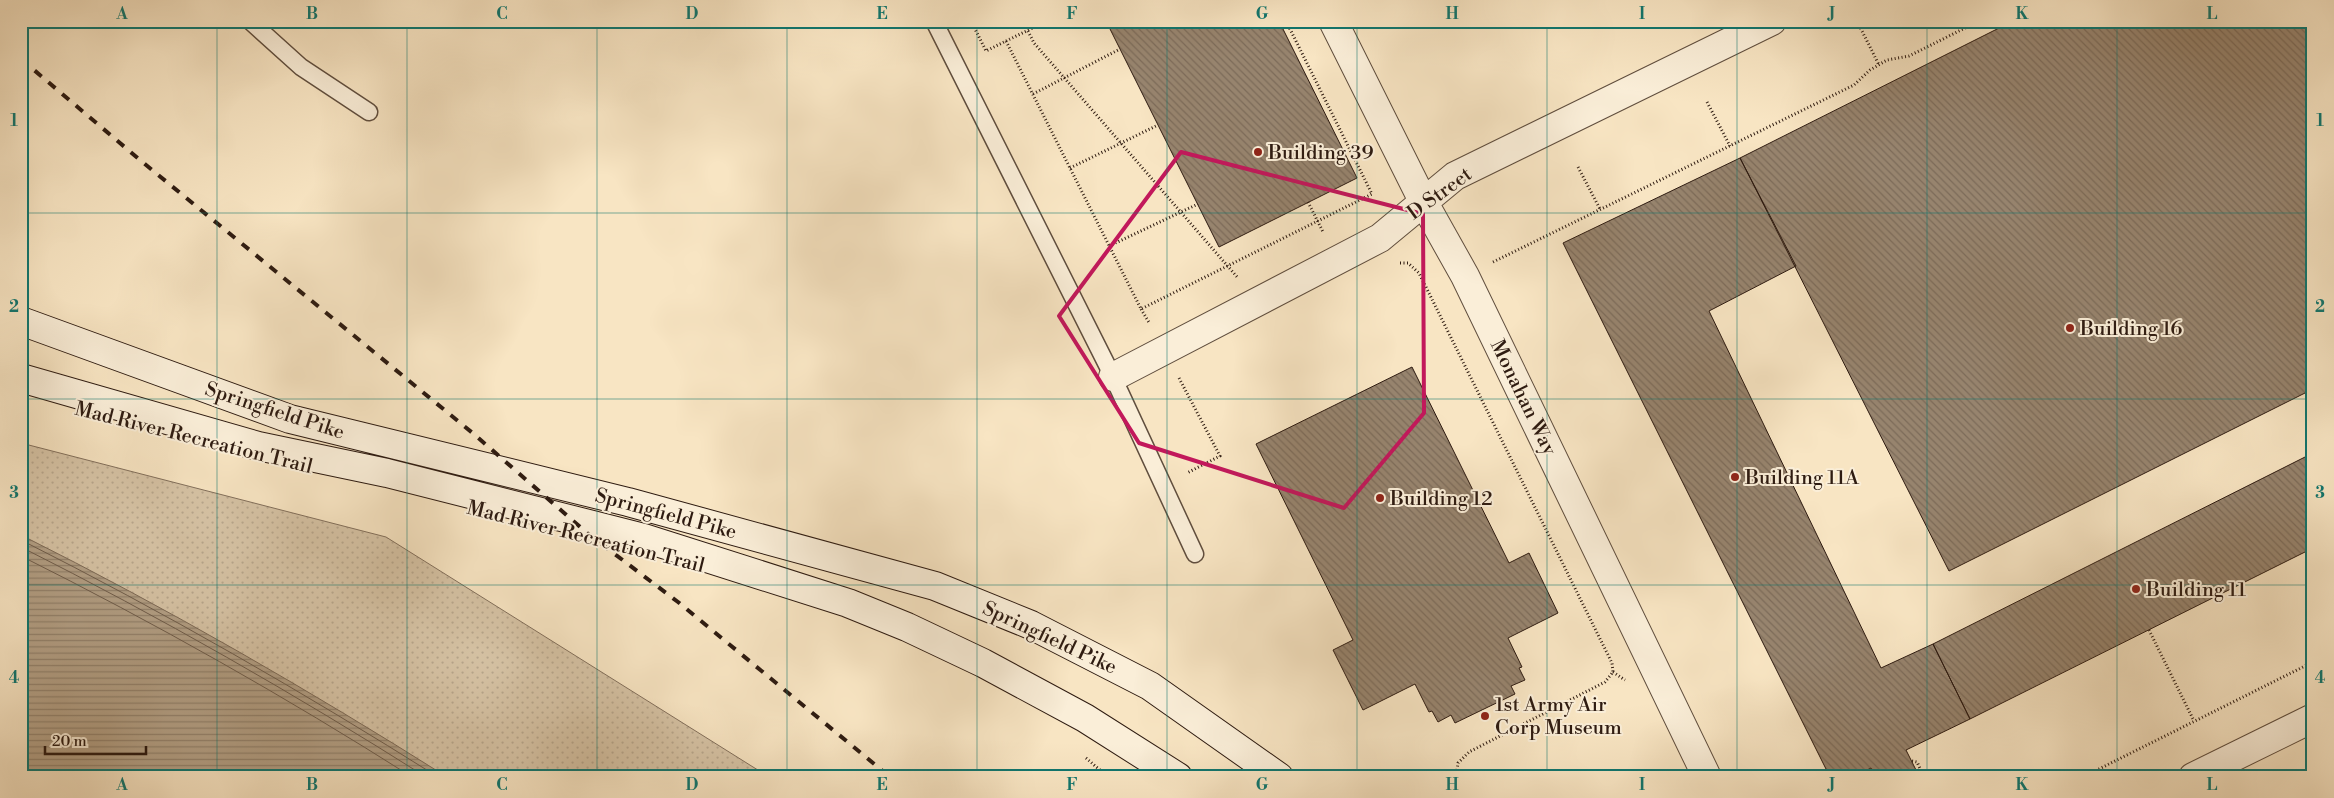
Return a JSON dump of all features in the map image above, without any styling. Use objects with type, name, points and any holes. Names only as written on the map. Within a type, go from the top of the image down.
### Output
[{"type":"main road","name":"Monahan Way","points":[[1333,21],[1423,201],[1465,276],[1707,777]]},
{"type":"main road","name":"D Street","points":[[1113,377],[1380,238],[1455,176],[1772,21]]},
{"type":"main road","name":"Springfield Pike","points":[[21,321],[290,419],[628,502],[936,586],[1031,625],[1150,686],[1279,777]]},
{"type":"main road","name":"Springfield Pike","points":[[21,378],[258,446],[387,473],[644,538],[848,603],[907,626],[983,663],[1085,718],[1178,777]]},
{"type":"main road","points":[[2193,777],[2313,718]]},
{"type":"lane","points":[[250,21],[301,67],[369,112]]},
{"type":"lane","points":[[934,21],[1113,377],[1195,554]]},
{"type":"path","points":[[971,21],[986,51],[1047,21]]},
{"type":"path","points":[[1141,309],[1372,194],[1286,21]]},
{"type":"path","points":[[1490,263],[1854,85],[1887,60],[1909,56],[1979,21]]},
{"type":"path","points":[[1859,25],[1878,65]]},
{"type":"path","points":[[1028,31],[1034,43],[1259,301]]},
{"type":"path","points":[[1006,42],[1141,309],[1220,456],[1187,473]]},
{"type":"path","points":[[1032,94],[1120,49]]},
{"type":"path","points":[[1708,102],[1730,146]]},
{"type":"path","points":[[1070,168],[1158,125]]},
{"type":"path","points":[[1578,167],[1600,209]]},
{"type":"path","points":[[1109,246],[1198,204]]},
{"type":"path","points":[[1391,262],[1408,263],[1419,273],[1612,663],[1613,672],[1605,682],[1468,752],[1458,763],[1456,777]]},
{"type":"path","points":[[2149,630],[2194,721]]},
{"type":"path","points":[[2083,777],[2313,662]]},
{"type":"path","points":[[1079,753],[1108,777]]},
{"type":"path","points":[[1912,761],[1917,762],[1924,777]]},
{"type":"highlighted area","points":[[1181,152],[1423,214],[1424,413],[1344,508],[1139,443],[1059,316]]},
{"type":"shaded area","points":[[21,443],[386,537],[769,777],[21,777]]},
{"type":"water","points":[[21,535],[130,591],[237,651],[447,777],[21,777]]},
{"type":"building","name":"Building 39","points":[[1106,21],[1279,21],[1357,178],[1219,247]]},
{"type":"building","name":"Building 16","points":[[2013,21],[2313,21],[2313,389],[1949,571],[1740,158]]},
{"type":"building","name":"Building 11A","points":[[1740,158],[1796,266],[1709,311],[1881,668],[1933,644],[1970,719],[1906,750],[1916,770],[1901,777],[1875,777],[1871,768],[1853,777],[1830,777],[1563,243]]},
{"type":"building","name":"Building 12","points":[[1412,367],[1509,563],[1529,553],[1558,613],[1508,638],[1522,667],[1519,668],[1525,680],[1511,686],[1515,694],[1455,723],[1451,715],[1438,722],[1432,711],[1429,712],[1415,684],[1363,710],[1333,650],[1353,640],[1256,444]]},
{"type":"building","name":"Building 11","points":[[2313,453],[2313,548],[1970,719],[1933,644]]},
{"type":"railway","points":[[21,59],[140,160],[475,435],[587,533],[678,602],[890,777]]},
{"type":"place","name":"Building 39","points":[[1258,152]]},
{"type":"place","name":"Building 16","points":[[2070,328]]},
{"type":"place","name":"Building 11A","points":[[1735,477]]},
{"type":"place","name":"Building 12","points":[[1380,498]]},
{"type":"place","name":"Building 11","points":[[2136,589]]},
{"type":"place","name":"1st Army Air Corp Museum","points":[[1485,716]]}]
